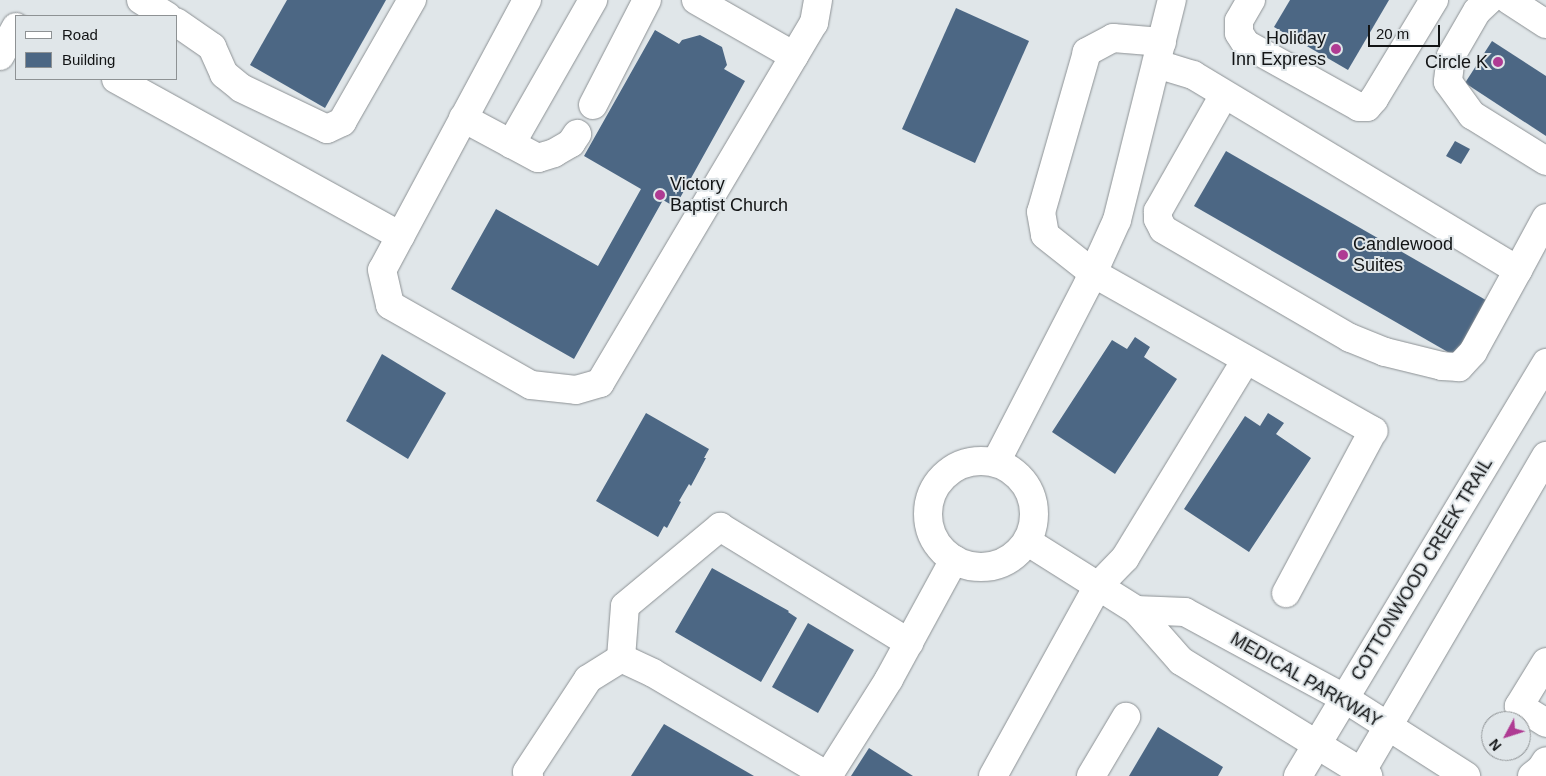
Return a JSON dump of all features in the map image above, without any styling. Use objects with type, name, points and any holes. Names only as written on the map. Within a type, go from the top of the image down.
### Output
[{"type":"street","points":[[141,0],[166,15]]},
{"type":"street","points":[[178,23],[212,47],[224,74],[241,88],[327,129],[342,122],[412,0]]},
{"type":"street","points":[[527,0],[382,270],[390,305],[531,385],[576,390],[600,383],[814,23],[818,0]]},
{"type":"street","points":[[511,144],[593,0]]},
{"type":"street","points":[[593,105],[647,0]]},
{"type":"street","points":[[696,0],[794,56]]},
{"type":"street","points":[[996,462],[1093,273],[1117,220],[1172,0]]},
{"type":"street","points":[[1251,0],[1239,21],[1240,33],[1246,44],[1359,107],[1367,107],[1374,99],[1434,0]]},
{"type":"street","points":[[1489,0],[1477,11],[1450,56],[1448,82],[1472,115],[1546,161]]},
{"type":"street","points":[[1509,0],[1546,24]]},
{"type":"street","points":[[0,14],[15,24]]},
{"type":"street","points":[[0,56],[15,27]]},
{"type":"street","points":[[1286,592],[1374,431],[1093,273],[1045,235],[1041,212],[1087,52],[1113,38],[1159,53],[1224,95],[1518,270]]},
{"type":"street","points":[[118,80],[400,236]]},
{"type":"street","points":[[1224,95],[1158,211],[1158,219],[1163,228],[1350,338],[1385,352],[1442,366],[1459,367],[1473,352],[1546,218]]},
{"type":"street","points":[[464,118],[538,158],[554,153],[571,143],[576,134]]},
{"type":"street","points":[[993,776],[1098,586],[1125,558],[1246,360]]},
{"type":"street","name":"COTTONWOOD CREEK TRAIL","points":[[1298,776],[1546,363]]},
{"type":"street","points":[[1363,775],[1387,726],[1546,456]]},
{"type":"street","points":[[981,460],[996,462],[1011,470],[1023,480],[1031,494],[1035,510],[1034,527],[1028,542],[1010,559],[987,568],[970,566],[954,560],[942,551],[933,538],[928,508],[932,493],[940,480],[951,469],[966,462],[981,460]]},
{"type":"street","points":[[621,658],[625,606],[720,526],[909,643]]},
{"type":"street","name":"MEDICAL PARKWAY","points":[[1028,542],[1136,610],[1181,661],[1363,775]]},
{"type":"street","points":[[621,658],[653,673],[828,776],[909,643],[954,560]]},
{"type":"street","name":"MEDICAL PARKWAY","points":[[1136,610],[1185,612],[1344,698],[1466,776]]},
{"type":"street","points":[[529,776],[527,772],[588,679],[621,658]]},
{"type":"street","points":[[1546,662],[1519,706],[1546,723]]},
{"type":"street","points":[[1090,776],[1126,717]]},
{"type":"street","points":[[1532,776],[1541,769],[1546,761]]},
{"type":"building","points":[[287,0],[386,0],[325,108],[250,65]]},
{"type":"building","name":"Holiday Inn Express","points":[[1290,0],[1389,0],[1348,70],[1274,27]]},
{"type":"building","points":[[956,8],[1029,41],[975,163],[902,129]]},
{"type":"building","name":"Victory Baptist Church","points":[[655,30],[679,44],[682,40],[700,35],[722,47],[727,65],[724,69],[745,81],[675,207],[663,200],[574,359],[451,289],[496,209],[598,266],[641,189],[584,156]]},
{"type":"building","points":[[1492,41],[1546,76],[1546,136],[1465,83]]},
{"type":"building","points":[[1455,141],[1470,149],[1461,164],[1446,156]]},
{"type":"building","name":"Candlewood Suites","points":[[1226,151],[1491,303],[1460,359],[1194,206]]},
{"type":"building","points":[[1135,337],[1150,347],[1144,357],[1177,379],[1115,474],[1052,432],[1112,340],[1127,349]]},
{"type":"building","points":[[382,354],[446,393],[408,459],[346,421]]},
{"type":"building","points":[[646,413],[709,449],[691,486],[689,484],[679,501],[681,502],[667,528],[664,526],[658,537],[596,501]]},
{"type":"building","points":[[1268,413],[1284,423],[1276,434],[1311,458],[1249,552],[1184,509],[1245,416],[1260,426]]},
{"type":"building","points":[[712,568],[789,611],[797,618],[761,682],[675,632]]},
{"type":"building","points":[[808,623],[854,650],[818,713],[772,687]]},
{"type":"building","points":[[664,724],[754,776],[631,776]]},
{"type":"building","points":[[1158,727],[1223,767],[1218,776],[1129,776]]},
{"type":"building","points":[[869,748],[913,776],[851,776]]},
{"type":"place","name":"Holiday Inn Express","points":[[1336,49]]},
{"type":"place","name":"Circle K","points":[[1498,62]]},
{"type":"place","name":"Victory Baptist Church","points":[[660,195]]},
{"type":"place","name":"Candlewood Suites","points":[[1343,255]]}]
